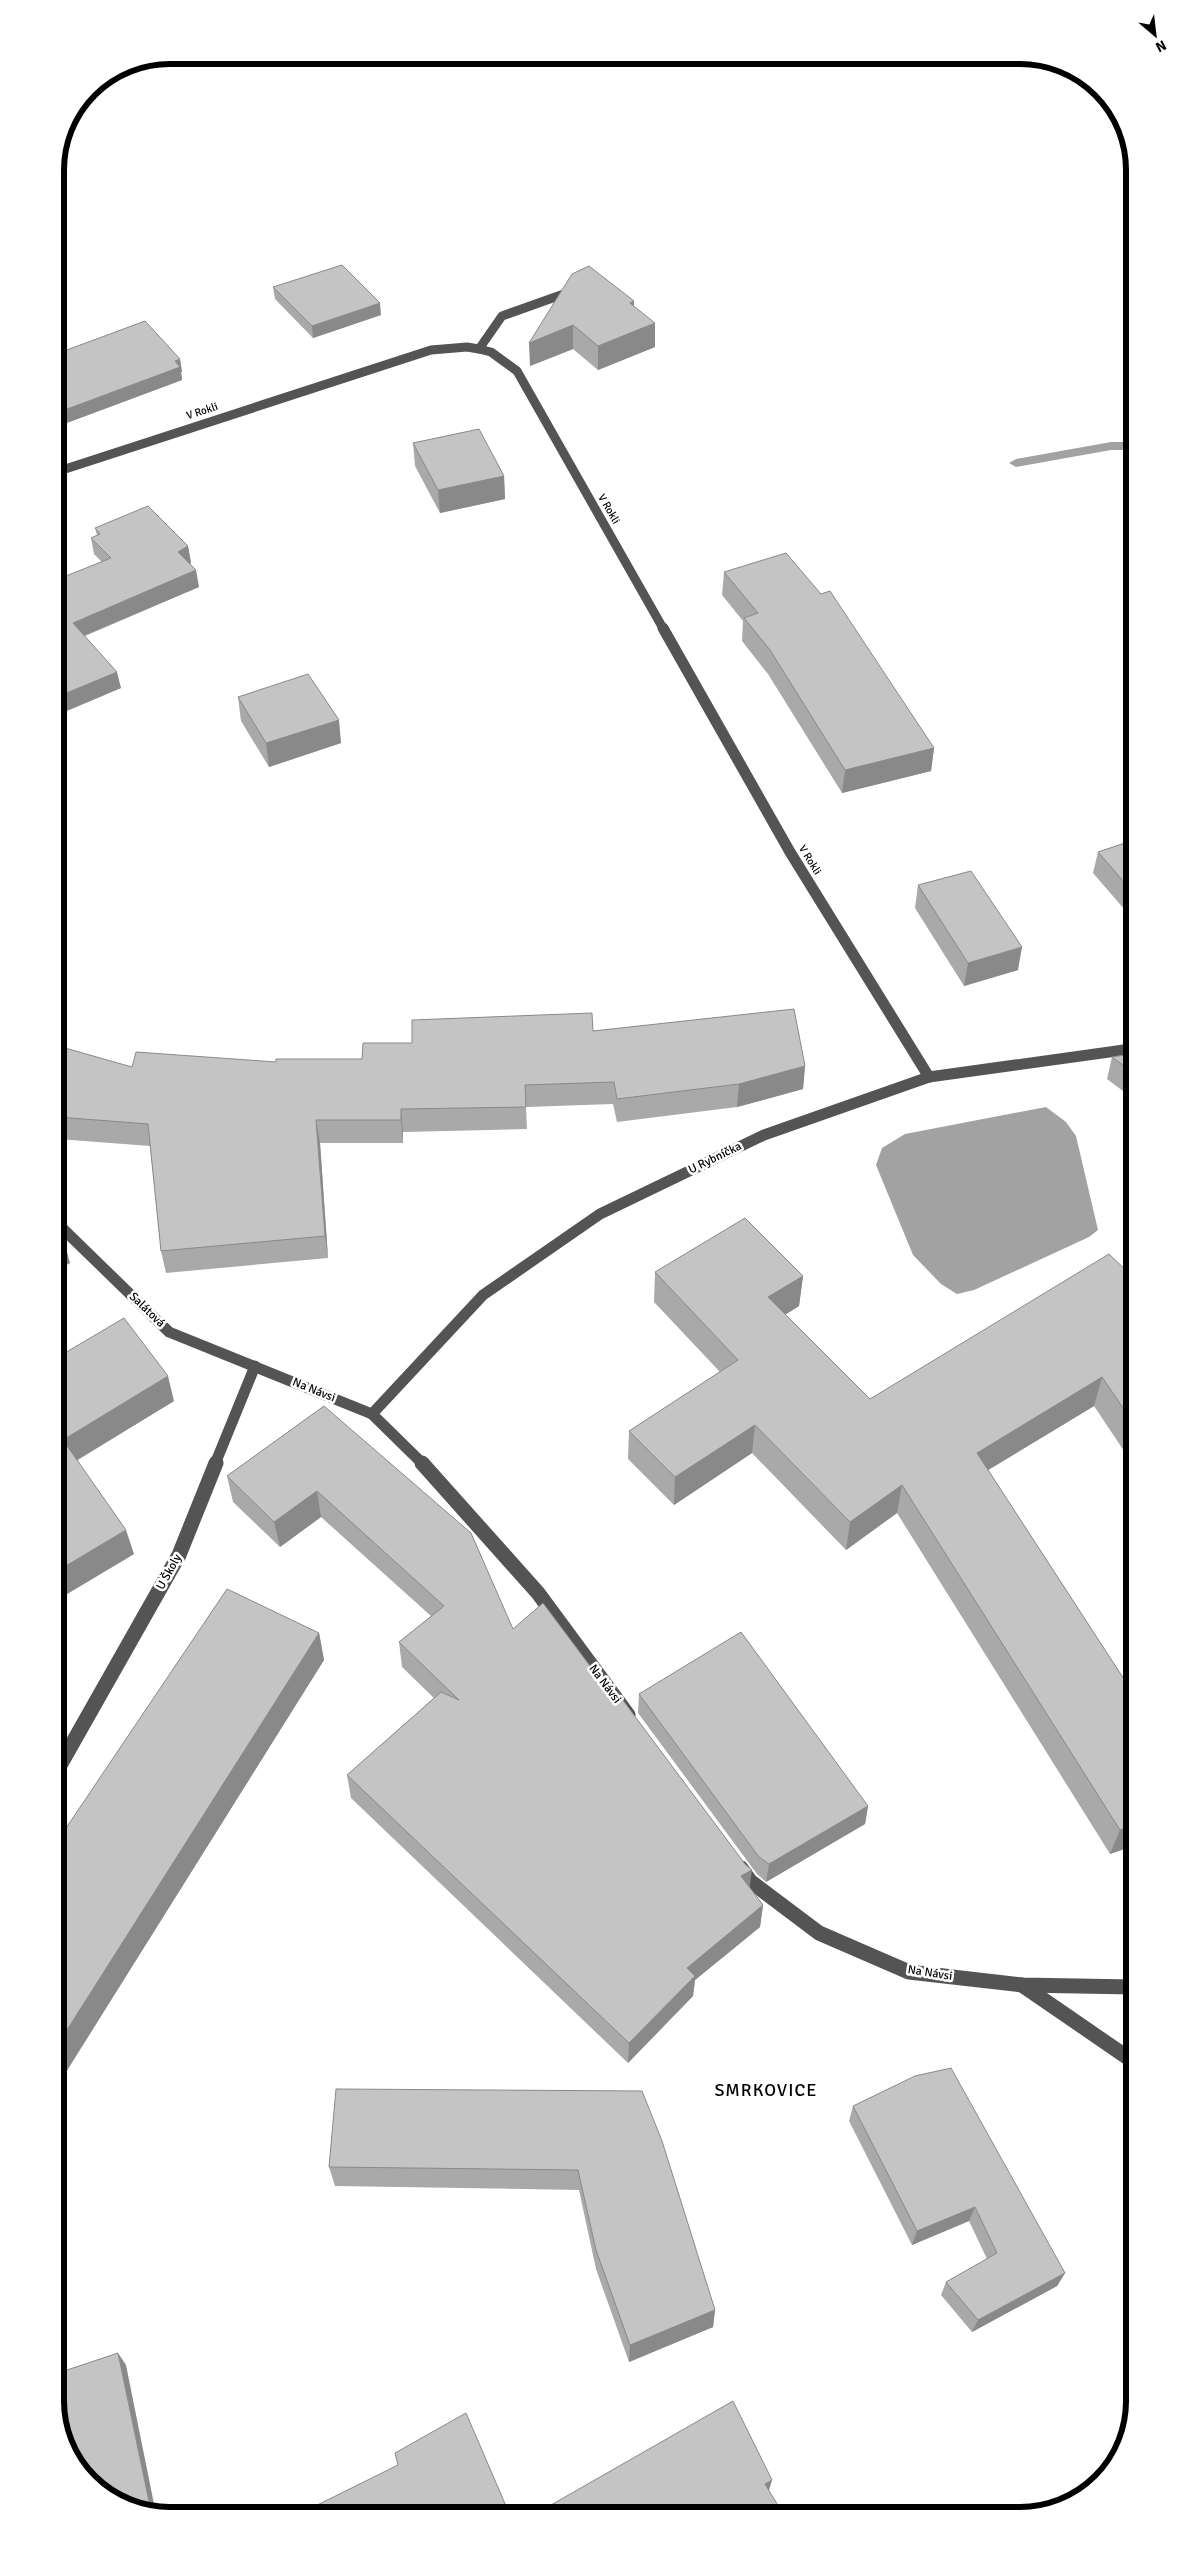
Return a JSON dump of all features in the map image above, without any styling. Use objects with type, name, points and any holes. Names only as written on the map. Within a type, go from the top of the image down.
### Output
[{"type":"street","points":[[479,349],[502,316],[583,287]]},
{"type":"street","name":"V Rokli","points":[[64,469],[431,350],[466,346],[491,352],[517,371],[790,852],[929,1077]]},
{"type":"street","name":"U Rybníčka","points":[[372,1414],[483,1295],[600,1214],[764,1135],[929,1077],[1126,1050]]},
{"type":"street","name":"Salátová","points":[[64,1230],[169,1332],[255,1366]]},
{"type":"street","name":"Na Návsi","points":[[255,1366],[372,1414],[417,1458],[538,1594],[637,1727]]},
{"type":"street","name":"U Školy","points":[[64,1760],[179,1556],[255,1366]]},
{"type":"street","name":"Na Návsi","points":[[733,1858],[750,1881],[819,1933],[909,1972],[1022,1985],[1126,1987]]},
{"type":"street","name":"Na Návsi","points":[[1022,1985],[1126,2056]]},
{"type":"shaded area","points":[[1046,1107],[1066,1122],[1076,1136],[1098,1230],[1089,1237],[974,1290],[957,1294],[941,1284],[913,1255],[876,1165],[882,1148],[905,1134]]},
{"type":"building","points":[[342,265],[380,303],[312,326],[273,287]]},
{"type":"building","points":[[589,266],[634,301],[630,303],[655,323],[598,346],[573,325],[529,343],[572,274]]},
{"type":"building","points":[[145,321],[180,359],[175,361],[180,367],[64,410],[64,351]]},
{"type":"building","points":[[479,429],[504,476],[438,490],[413,443]]},
{"type":"building","points":[[148,506],[188,546],[178,552],[196,570],[73,623],[117,672],[64,694],[64,577],[111,558],[91,538],[100,534],[95,528]]},
{"type":"building","points":[[786,553],[821,594],[830,591],[934,748],[845,770],[770,650],[744,618],[758,613],[724,572]]},
{"type":"building","points":[[308,674],[339,720],[266,743],[238,697]]},
{"type":"building","points":[[1126,843],[1126,884],[1098,852]]},
{"type":"building","points":[[971,871],[1022,947],[968,963],[918,885]]},
{"type":"building","points":[[794,1009],[805,1066],[739,1084],[617,1099],[614,1082],[525,1085],[526,1107],[401,1109],[401,1120],[316,1120],[325,1236],[161,1251],[148,1124],[64,1117],[65,1048],[132,1067],[136,1052],[276,1062],[276,1059],[362,1059],[363,1043],[412,1043],[412,1020],[592,1013],[593,1031]]},
{"type":"building","points":[[1126,1055],[1126,1067],[1112,1057]]},
{"type":"building","points":[[745,1218],[803,1276],[768,1297],[870,1399],[1109,1254],[1126,1270],[1126,1412],[1102,1377],[977,1453],[1126,1682],[1126,1828],[1120,1830],[902,1485],[850,1522],[755,1425],[675,1477],[629,1431],[738,1360],[655,1272]]},
{"type":"building","points":[[124,1318],[168,1376],[64,1439],[64,1353]]},
{"type":"building","points":[[324,1406],[471,1533],[513,1629],[543,1603],[617,1702],[622,1699],[745,1864],[752,1870],[741,1876],[763,1905],[687,1968],[695,1976],[629,2043],[347,1775],[441,1692],[459,1700],[399,1642],[444,1606],[317,1491],[274,1522],[227,1476]]},
{"type":"building","points":[[64,1441],[126,1530],[64,1567]]},
{"type":"building","points":[[227,1589],[319,1633],[64,2035],[64,1831]]},
{"type":"building","points":[[741,1632],[868,1806],[769,1864],[759,1857],[639,1694]]},
{"type":"building","points":[[951,2068],[1065,2273],[978,2320],[946,2282],[997,2253],[975,2207],[917,2231],[853,2106],[915,2076]]},
{"type":"building","points":[[336,2089],[642,2091],[662,2141],[715,2310],[630,2345],[596,2250],[578,2170],[329,2167]]},
{"type":"building","points":[[118,2353],[150,2505],[136,2502],[105,2485],[86,2466],[78,2454],[69,2435],[66,2422],[64,2371]]},
{"type":"building","points":[[733,2401],[772,2480],[765,2484],[779,2507],[548,2507]]},
{"type":"building","points":[[466,2413],[506,2507],[313,2507],[398,2465],[395,2453]]},
{"type":"waterway","points":[[1016,463],[1111,446],[1126,446]]},
{"type":"district","name":"SMRKOVICE","points":[[766,2090]]}]
